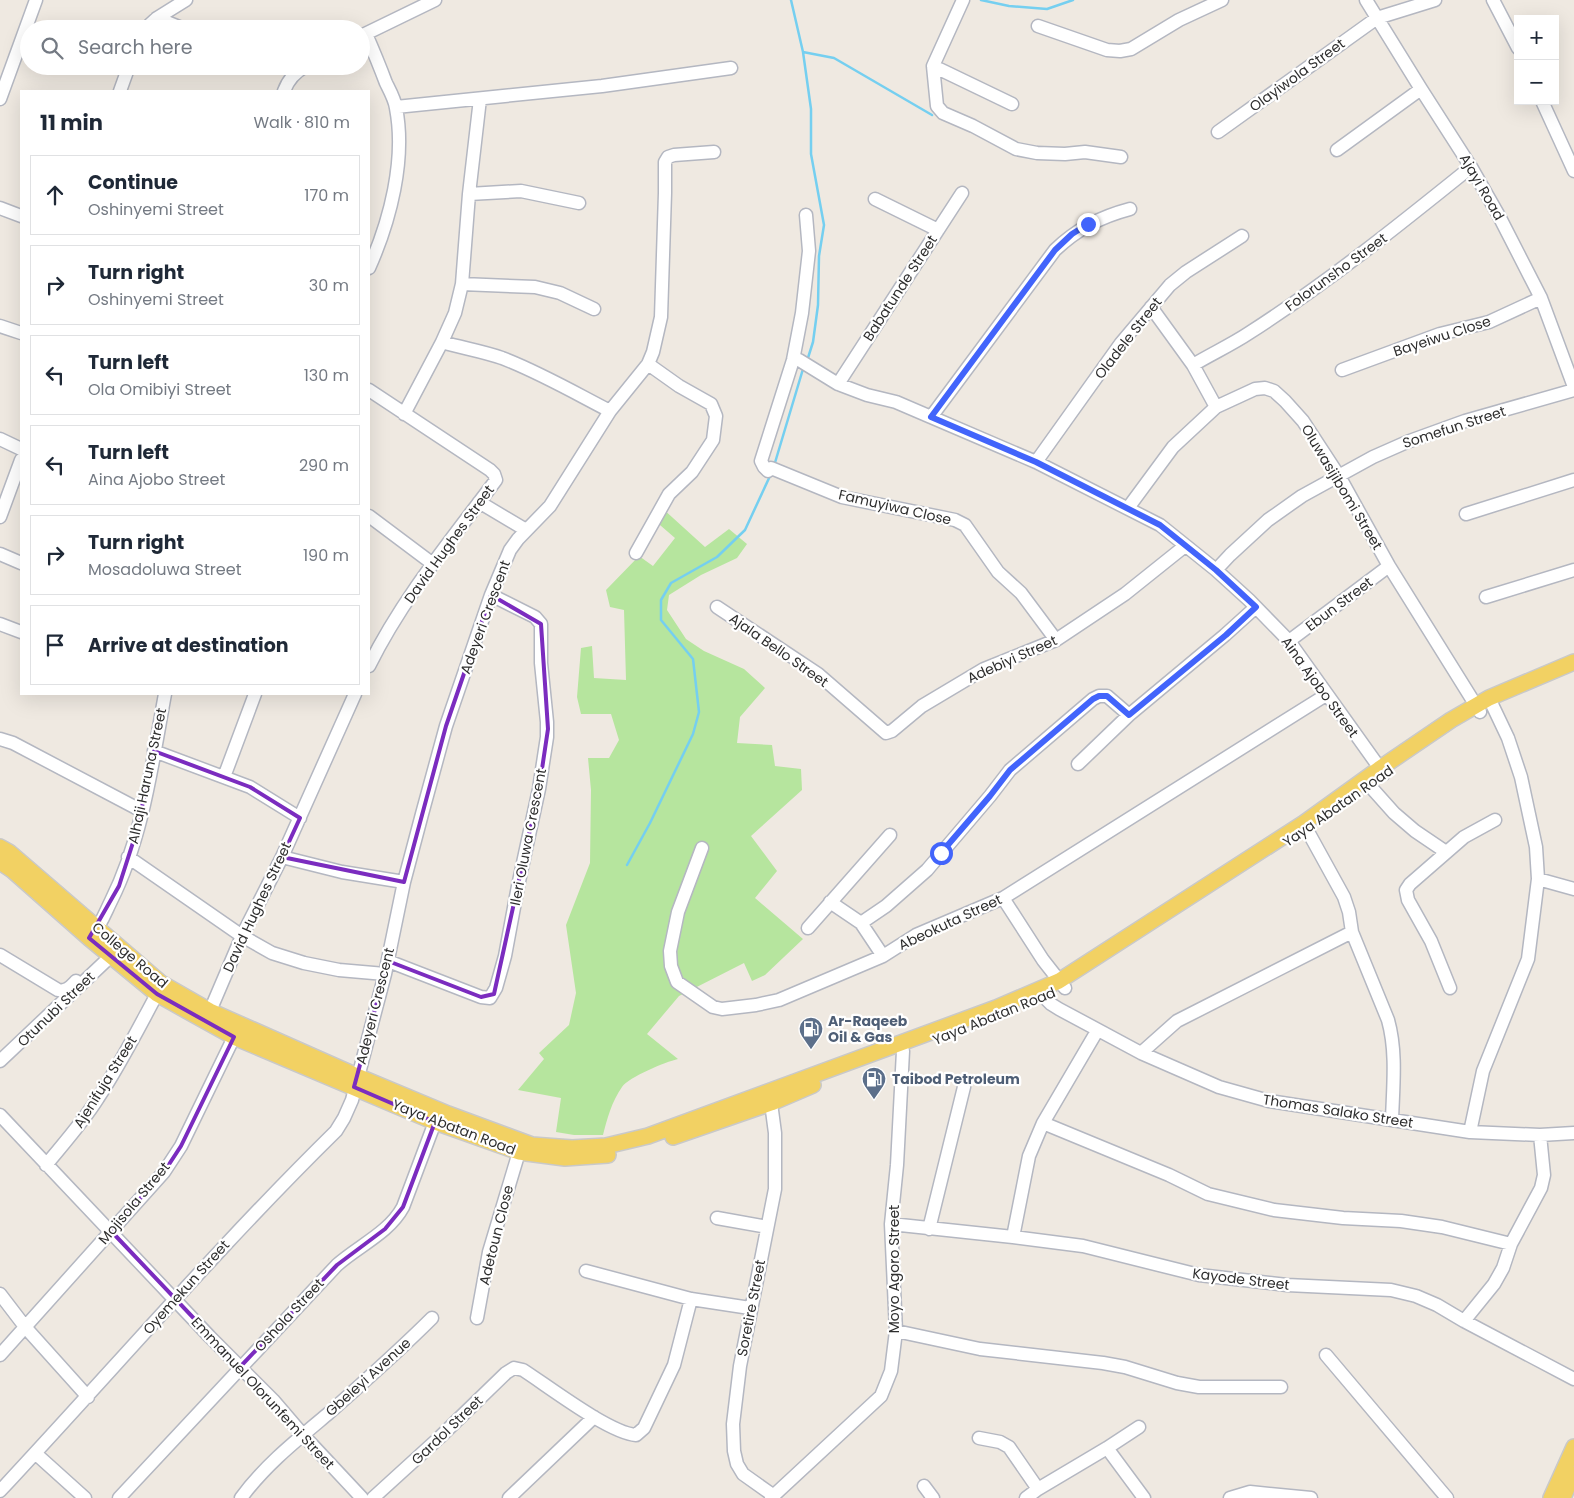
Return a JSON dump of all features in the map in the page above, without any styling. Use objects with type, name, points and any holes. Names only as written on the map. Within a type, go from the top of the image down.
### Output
[{"type":"main road","name":"Yaya Abatan Road","points":[[1062,984],[1381,771],[1485,705],[1574,662]]},
{"type":"main road","name":"Yaya Abatan Road","points":[[1485,705],[1574,670]]},
{"type":"main road","name":"Yaya Abatan Road","points":[[356,1082],[435,1122],[519,1152],[565,1158],[609,1155],[668,1139],[772,1103],[846,1071],[903,1051],[1062,984],[1088,970],[1306,828],[1369,785],[1381,771]]},
{"type":"main road","name":"College Road","points":[[0,847],[10,852],[94,933],[108,953],[157,994],[234,1037],[356,1082]]},
{"type":"main road","name":"College Road","points":[[0,862],[179,995],[356,1082]]},
{"type":"main road","name":"Yaya Abatan Road","points":[[356,1082],[532,1145],[572,1148],[606,1146],[648,1136],[1041,994]]},
{"type":"main road","points":[[1551,1498],[1574,1447]]},
{"type":"main road","points":[[1567,1494],[1574,1471]]},
{"type":"street","points":[[28,20],[36,0]]},
{"type":"street","points":[[157,18],[186,0]]},
{"type":"street","points":[[370,32],[435,0]]},
{"type":"street","points":[[963,0],[933,66],[937,106],[943,113],[973,126],[1016,149],[1037,153],[1085,152],[1121,157]]},
{"type":"street","points":[[1038,26],[1107,50],[1120,52],[1131,49],[1179,20],[1222,0]]},
{"type":"street","name":"Ajayi Road","points":[[1366,0],[1420,89],[1471,167],[1499,216],[1541,298],[1574,389]]},
{"type":"street","name":"Olayiwola Street","points":[[1218,132],[1377,18],[1435,0]]},
{"type":"street","points":[[1493,0],[1514,40]]},
{"type":"street","points":[[157,18],[162,20]]},
{"type":"street","points":[[1,92],[20,42]]},
{"type":"street","points":[[370,48],[396,107],[398,168],[381,240],[370,266]]},
{"type":"street","points":[[933,66],[1012,104]]},
{"type":"street","points":[[396,107],[480,100],[602,86],[731,68]]},
{"type":"street","points":[[120,90],[126,75]]},
{"type":"street","points":[[284,90],[287,83],[294,75]]},
{"type":"street","points":[[1337,150],[1420,89]]},
{"type":"street","points":[[404,414],[442,342],[455,312],[462,284],[469,194],[480,100]]},
{"type":"street","points":[[1544,105],[1574,171]]},
{"type":"street","name":"Adeyeri Crescent","points":[[356,1082],[386,974],[404,882],[446,726],[491,595],[510,550],[526,530],[550,506],[610,411],[648,364],[653,352],[661,317],[665,162],[668,157],[674,155],[714,152]]},
{"type":"street","name":"Folorunsho Street","points":[[1193,365],[1247,334],[1302,297],[1368,249],[1471,167]]},
{"type":"street","points":[[469,194],[520,191],[579,203]]},
{"type":"street","name":"Babatunde Street","points":[[838,384],[962,193]]},
{"type":"street","points":[[875,199],[938,230]]},
{"type":"street","points":[[0,208],[20,216]]},
{"type":"street","points":[[931,417],[1055,250],[1072,234],[1088,224],[1111,214],[1130,209]]},
{"type":"street","points":[[800,362],[810,251],[806,215]]},
{"type":"street","name":"Oladele Street","points":[[1036,462],[1121,343],[1170,285],[1186,272],[1242,236]]},
{"type":"street","points":[[462,284],[535,287],[560,293],[594,309]]},
{"type":"street","name":"Bayeiwu Close","points":[[1342,370],[1440,334],[1489,322],[1541,298]]},
{"type":"street","points":[[1151,307],[1193,365],[1216,407]]},
{"type":"street","points":[[0,326],[20,333]]},
{"type":"street","points":[[442,342],[460,348],[480,351],[503,359],[610,411]]},
{"type":"street","name":"Aina Ajobo Street","points":[[800,362],[838,384],[867,395],[896,402],[1036,462],[1160,525],[1216,570],[1289,641],[1381,771]]},
{"type":"street","name":"Famuyiwa Close","points":[[800,362],[771,431],[761,462],[764,468],[842,497],[955,520],[965,525],[998,572],[1021,593],[1056,640]]},
{"type":"street","points":[[636,553],[669,494],[692,472],[713,440],[716,416],[711,404],[679,386],[648,364]]},
{"type":"street","name":"Oluwasijibomi Street","points":[[1128,508],[1173,447],[1216,407],[1255,389],[1265,388],[1274,391],[1303,421],[1339,476],[1389,566],[1508,738],[1522,777],[1536,847],[1538,880],[1528,959],[1483,1071],[1470,1132]]},
{"type":"street","name":"Somefun Street","points":[[1216,570],[1268,520],[1302,496],[1373,456],[1465,421],[1574,389]]},
{"type":"street","name":"David Hughes Street","points":[[370,391],[494,474],[496,480],[433,564],[384,635],[370,664]]},
{"type":"street","points":[[0,439],[20,449]]},
{"type":"street","points":[[0,517],[20,463]]},
{"type":"street","points":[[1466,514],[1574,480]]},
{"type":"street","points":[[479,502],[526,530]]},
{"type":"street","points":[[370,517],[433,564]]},
{"type":"street","name":"Adebiyi Street","points":[[886,733],[892,731],[922,706],[984,669],[1056,640],[1124,594],[1185,546]]},
{"type":"street","points":[[0,554],[20,563]]},
{"type":"street","name":"Ebun Street","points":[[1289,641],[1389,566]]},
{"type":"street","points":[[1486,597],[1574,570]]},
{"type":"street","name":"Ileri Oluwa Crescent","points":[[388,961],[481,997],[490,998],[496,988],[505,956],[539,789],[548,729],[541,663],[541,624],[535,617],[491,595]]},
{"type":"street","name":"Ajala Bello Street","points":[[717,607],[818,674],[886,733]]},
{"type":"street","points":[[1078,764],[1129,715],[1226,635],[1256,607]]},
{"type":"street","points":[[0,624],[20,632]]},
{"type":"street","name":"Alhaji Haruna Street","points":[[94,933],[119,886],[142,811],[165,695]]},
{"type":"street","points":[[224,777],[255,695]]},
{"type":"street","name":"David Hughes Street","points":[[210,1010],[242,936],[282,857],[355,695]]},
{"type":"street","name":"Abeokuta Street","points":[[702,848],[678,912],[670,951],[671,966],[677,982],[713,1007],[722,1009],[779,1000],[883,956],[916,935],[1003,898],[1326,695]]},
{"type":"street","points":[[860,924],[886,906],[927,870],[1010,770],[1093,699],[1099,696],[1107,696],[1129,715]]},
{"type":"street","points":[[0,739],[13,743],[142,811]]},
{"type":"street","points":[[154,751],[224,777],[267,797],[300,818]]},
{"type":"street","points":[[1369,785],[1401,819],[1446,852]]},
{"type":"street","points":[[1450,988],[1431,941],[1408,900],[1406,890],[1410,884],[1464,837],[1495,820]]},
{"type":"street","points":[[1306,828],[1344,897],[1349,912],[1352,932],[1388,1020],[1394,1054],[1392,1120]]},
{"type":"street","points":[[808,928],[890,835]]},
{"type":"street","points":[[128,857],[242,936],[272,953],[304,963],[360,973],[386,974]]},
{"type":"street","points":[[282,857],[342,872],[404,882]]},
{"type":"street","points":[[1538,880],[1574,889]]},
{"type":"street","points":[[1003,898],[1043,960],[1062,984]]},
{"type":"street","points":[[830,902],[860,924],[883,956]]},
{"type":"street","points":[[1141,1054],[1177,1020],[1352,932]]},
{"type":"street","points":[[0,955],[61,991],[69,988],[108,953]]},
{"type":"street","name":"Otunubi Street","points":[[0,1061],[108,953]]},
{"type":"street","name":"Ajenifuja Street","points":[[46,1165],[76,1129],[98,1098],[157,994]]},
{"type":"street","name":"Thomas Salako Street","points":[[1041,994],[1060,1009],[1141,1054],[1219,1087],[1269,1102],[1470,1132],[1540,1135],[1574,1133]]},
{"type":"street","points":[[1013,1237],[1029,1156],[1043,1123],[1097,1031]]},
{"type":"street","name":"Mojisola Street","points":[[0,1356],[164,1172],[181,1146],[234,1037]]},
{"type":"street","name":"Moyo Agoro Street","points":[[772,1497],[881,1396],[891,1371],[896,1331],[891,1224],[897,1165],[903,1051]]},
{"type":"street","name":"Oyemekun Street","points":[[0,1491],[88,1397],[174,1299],[279,1187],[336,1131],[352,1100],[356,1082]]},
{"type":"street","points":[[929,1229],[964,1087]]},
{"type":"street","name":"Soretire Street","points":[[772,1103],[775,1133],[776,1189],[750,1308],[733,1424],[734,1451],[737,1464],[743,1474],[772,1497]]},
{"type":"street","name":"Emmanuel Olorunfemi Street","points":[[0,1115],[46,1165],[112,1231],[174,1299],[273,1400],[362,1498]]},
{"type":"street","name":"Oshola Street","points":[[118,1498],[240,1366],[337,1265],[397,1218],[403,1207],[435,1122]]},
{"type":"street","points":[[1043,1123],[1169,1175],[1208,1194],[1274,1210],[1343,1218],[1401,1221],[1442,1227],[1511,1244]]},
{"type":"street","points":[[1464,1321],[1494,1284],[1503,1268],[1511,1244],[1541,1188],[1544,1176],[1540,1135]]},
{"type":"street","name":"Adetoun Close","points":[[477,1318],[489,1252],[519,1152]]},
{"type":"street","points":[[717,1218],[767,1227]]},
{"type":"street","name":"Kayode Street","points":[[891,1224],[1083,1246],[1199,1275],[1287,1285],[1391,1290],[1416,1296],[1437,1305],[1574,1379]]},
{"type":"street","points":[[586,1271],[691,1299],[750,1308]]},
{"type":"street","points":[[0,1294],[26,1328],[88,1397]]},
{"type":"street","points":[[509,1498],[594,1417],[627,1434],[636,1434],[644,1428],[674,1365],[691,1299]]},
{"type":"street","name":"Gbeleyi Avenue","points":[[241,1498],[279,1456],[398,1352],[432,1318]]},
{"type":"street","points":[[896,1331],[980,1349],[1125,1367],[1177,1384],[1200,1387],[1281,1388]]},
{"type":"street","points":[[1326,1355],[1448,1498]]},
{"type":"street","name":"Gardol Street","points":[[373,1498],[440,1438],[506,1373],[514,1368],[523,1370],[594,1417]]},
{"type":"street","points":[[1026,1498],[1139,1427]]},
{"type":"street","points":[[979,1438],[1000,1442],[1008,1447],[1038,1489]]},
{"type":"street","points":[[1107,1448],[1144,1498]]},
{"type":"street","points":[[35,1453],[85,1498]]},
{"type":"street","points":[[924,1486],[933,1498]]},
{"type":"street","points":[[1230,1498],[1250,1492],[1311,1498]]},
{"type":"highlighted area","points":[[491,595],[541,624],[548,729],[539,789],[494,994],[481,997],[388,961],[354,1087],[435,1122],[403,1207],[385,1229],[337,1265],[240,1367],[111,1231],[164,1172],[181,1146],[234,1037],[157,994],[89,938],[119,886],[137,830],[154,751],[250,787],[300,818],[282,857],[404,882],[446,726]]},
{"type":"green space","points":[[662,508],[705,547],[729,529],[747,544],[737,558],[701,575],[669,595],[667,610],[686,639],[704,651],[744,669],[765,688],[740,717],[737,743],[772,745],[775,766],[801,769],[802,790],[751,836],[777,871],[755,898],[803,939],[765,975],[752,981],[744,963],[679,996],[647,1034],[678,1059],[648,1070],[622,1087],[608,1116],[603,1135],[574,1135],[556,1132],[561,1098],[518,1090],[544,1059],[539,1053],[569,1025],[576,993],[566,925],[590,863],[591,790],[588,758],[609,758],[619,740],[611,714],[581,714],[577,697],[581,648],[592,646],[594,678],[626,680],[624,610],[610,607],[606,590],[639,556],[653,566],[675,538],[653,519]]},
{"type":"waterway","points":[[791,0],[803,52],[811,109],[811,154],[824,225],[819,256],[818,305],[813,342],[807,361]]},
{"type":"waterway","points":[[981,0],[1009,6],[1047,9],[1073,0]]},
{"type":"waterway","points":[[803,52],[834,58],[932,115]]},
{"type":"waterway","points":[[774,466],[803,369]]},
{"type":"waterway","points":[[627,865],[650,823],[693,734],[699,712],[693,659],[661,620],[661,600],[671,583],[717,557],[745,530],[770,476]]},
{"type":"place","name":"Ar-Raqeeb Oil & Gas","points":[[811,1050]]},
{"type":"place","name":"Taibod Petroleum","points":[[874,1100]]},
{"type":"route","points":[[941,853],[1010,770],[1093,699],[1099,696],[1107,696],[1129,715],[1226,635],[1256,607],[1216,570],[1160,525],[1036,462],[931,417],[1055,250],[1072,234],[1088,224]]}]
